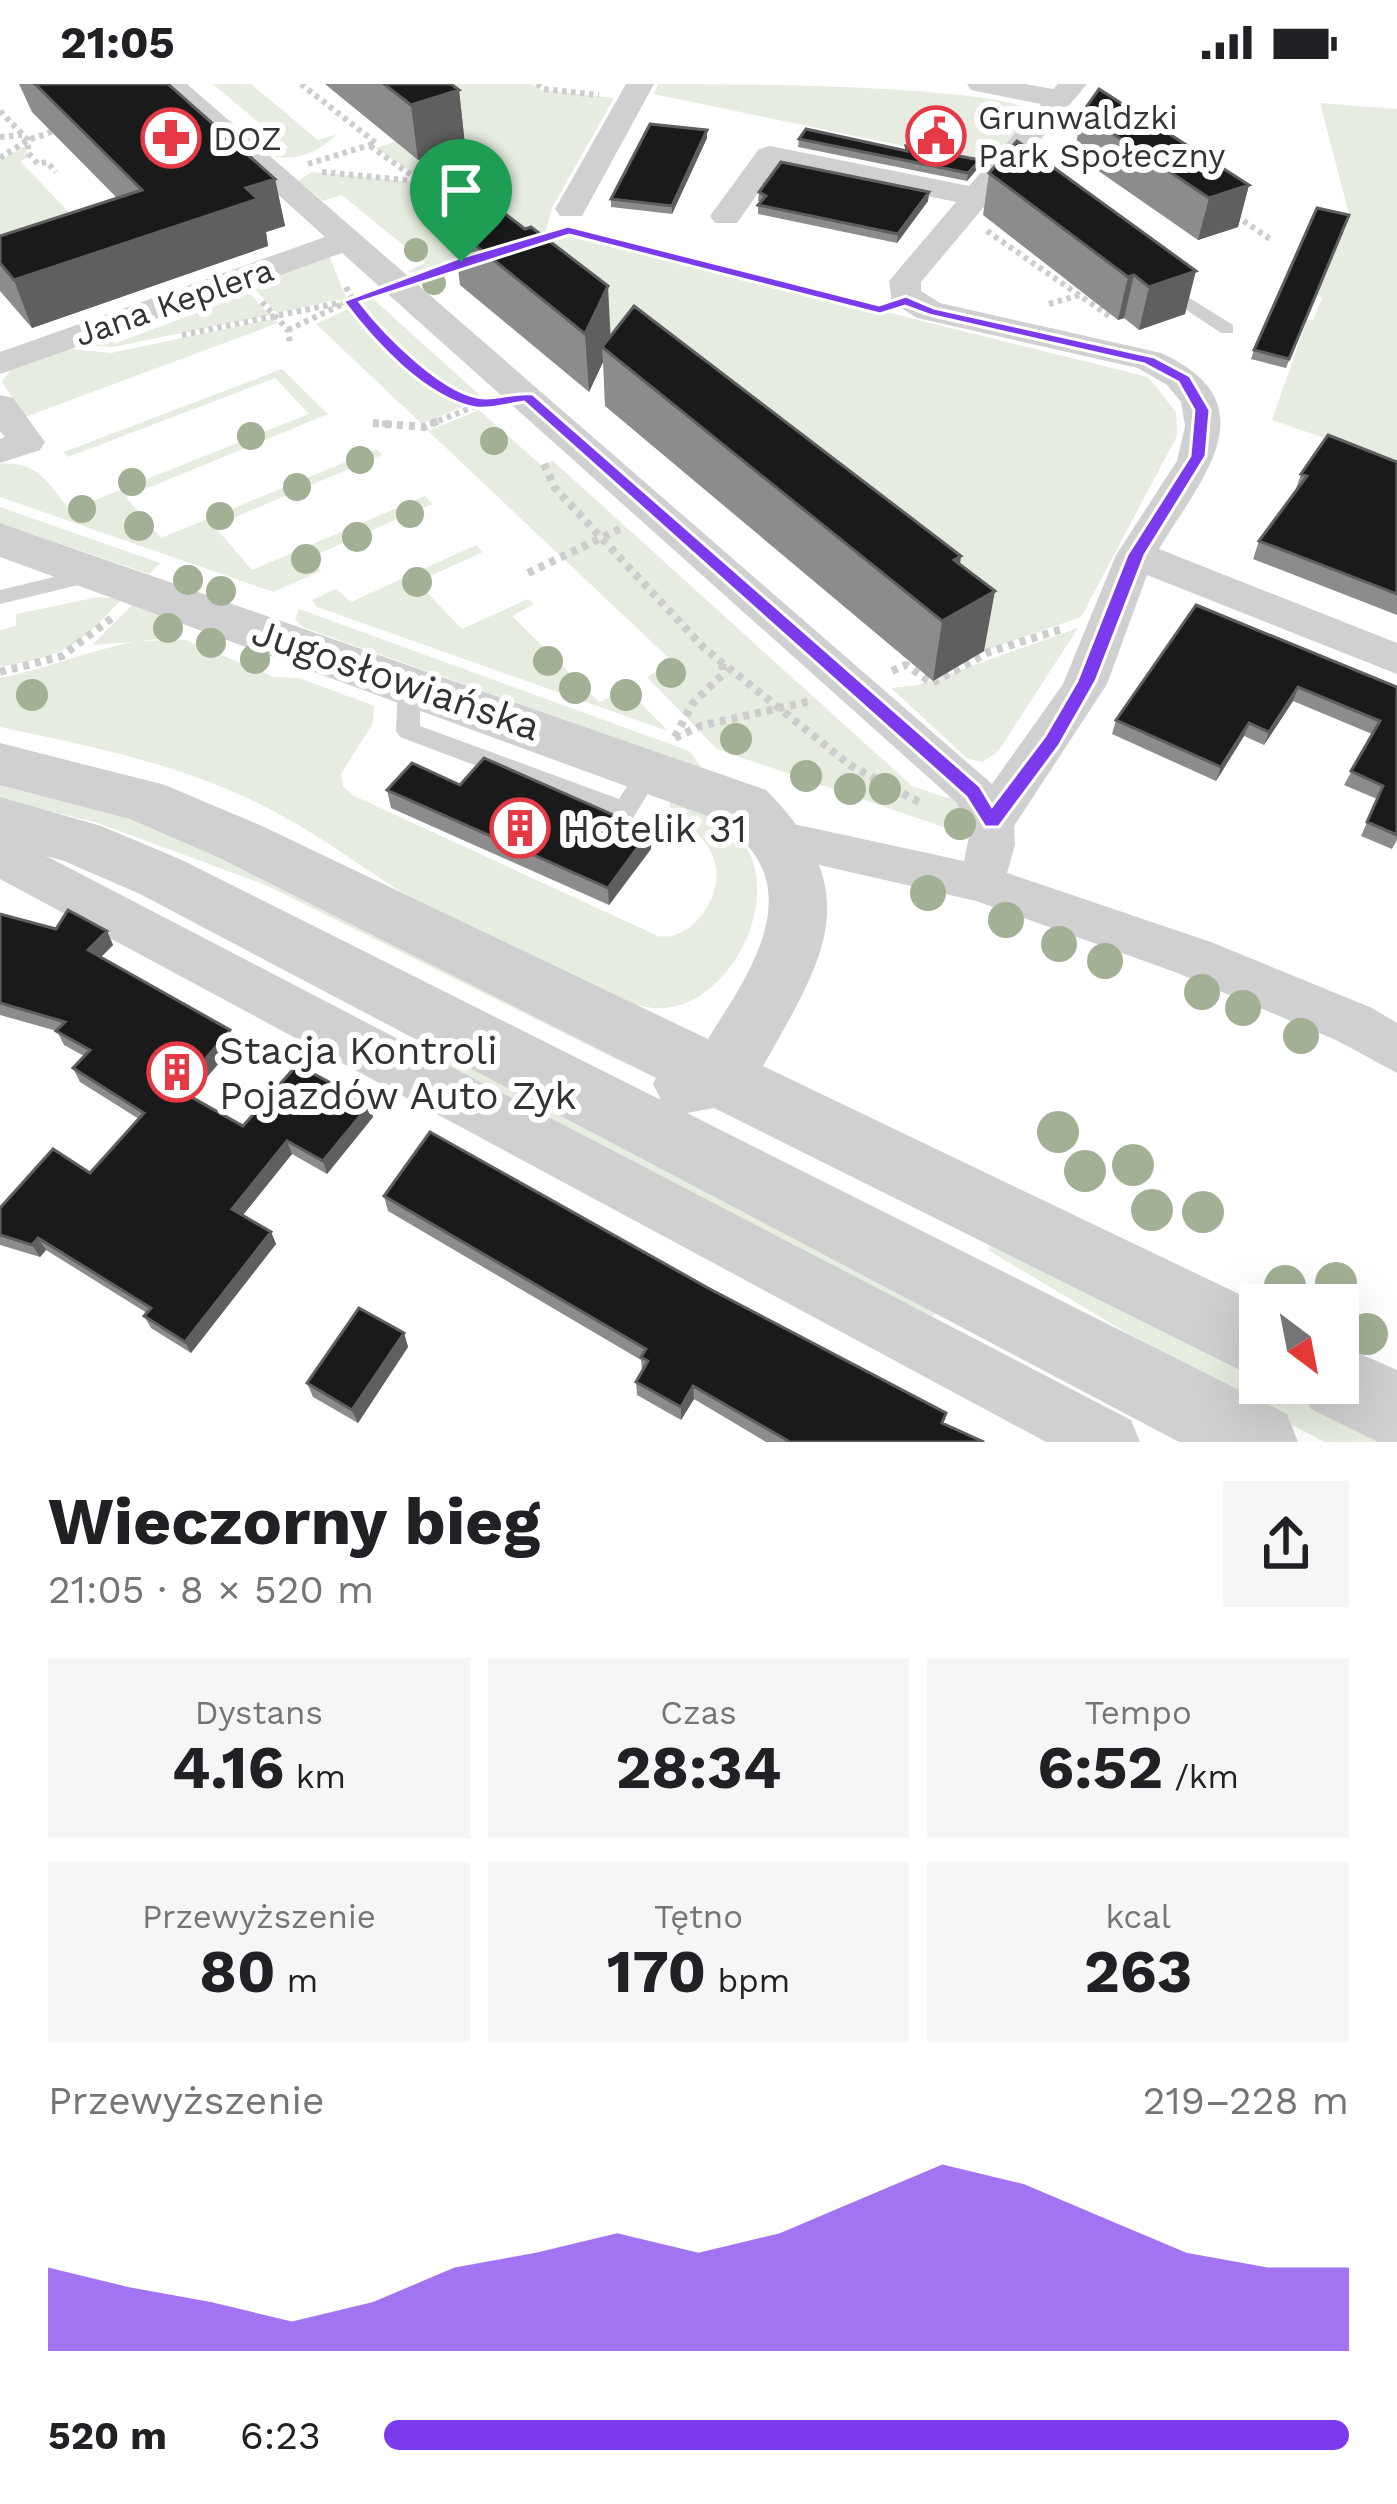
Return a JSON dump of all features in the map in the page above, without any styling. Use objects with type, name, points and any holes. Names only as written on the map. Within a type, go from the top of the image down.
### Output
[{"type":"street","points":[[170,84],[973,791],[989,849]]},
{"type":"street","points":[[981,84],[1066,92]]},
{"type":"street","points":[[570,220],[637,91]]},
{"type":"street","points":[[989,849],[1086,681],[1136,555],[1198,456],[1203,431],[1197,396],[1184,379],[1149,361],[929,311],[906,301],[905,281],[1066,92]]},
{"type":"street","points":[[727,216],[770,155],[968,205]]},
{"type":"street","name":"Jana Keplera","points":[[0,364],[348,240]]},
{"type":"street","points":[[0,406],[27,442],[0,452]]},
{"type":"street","name":"Jugosłowiańska","points":[[0,539],[111,589],[409,684],[745,806],[780,839],[989,849],[1192,957],[1354,1024],[1397,1050]]},
{"type":"street","points":[[1136,555],[1397,659]]},
{"type":"street","points":[[3,803],[115,792],[192,820],[1239,1333]]},
{"type":"street","points":[[3,803],[161,877],[1259,1442]]},
{"type":"street","points":[[3,803],[1109,1442]]},
{"type":"street","points":[[721,1077],[784,965],[799,925],[799,883],[780,839]]},
{"type":"street","points":[[556,1079],[635,1088],[721,1077]]},
{"type":"street","points":[[721,1077],[750,1138],[811,1213]]},
{"type":"street","points":[[1359,1392],[1397,1411]]},
{"type":"lane","points":[[1158,282],[1227,329]]},
{"type":"lane","points":[[0,597],[111,589]]},
{"type":"path","points":[[537,84],[544,89],[637,91]]},
{"type":"path","points":[[0,111],[26,137],[38,164],[46,162],[56,172]]},
{"type":"path","points":[[0,137],[26,137],[61,128],[68,135]]},
{"type":"path","points":[[0,158],[26,137]]},
{"type":"path","points":[[369,145],[421,182]]},
{"type":"path","points":[[296,171],[446,184],[494,219]]},
{"type":"path","points":[[968,205],[1153,350],[1149,361]]},
{"type":"path","points":[[1236,215],[1270,238]]},
{"type":"path","points":[[570,220],[880,309],[906,301]]},
{"type":"path","points":[[289,330],[351,301],[475,257]]},
{"type":"path","points":[[240,279],[289,330],[290,343]]},
{"type":"path","points":[[351,301],[372,329],[434,382],[479,404]]},
{"type":"path","points":[[373,423],[424,427],[479,404],[527,397]]},
{"type":"path","points":[[543,463],[555,488],[604,536],[645,588],[723,662],[850,765],[989,849]]},
{"type":"path","points":[[528,573],[656,511]]},
{"type":"path","points":[[0,672],[34,667],[81,650],[111,589]]},
{"type":"path","points":[[723,662],[722,675],[692,704],[674,738],[700,726],[779,710],[854,687],[906,665],[932,683],[989,652],[1088,621],[1111,620]]},
{"type":"shaded area","points":[[213,84],[251,84],[318,140],[337,134],[306,154],[269,155],[289,148]]},
{"type":"shaded area","points":[[401,84],[531,84],[540,90],[614,98],[552,208],[545,234],[525,237],[448,182],[423,180],[376,148],[400,140],[399,145],[419,160]]},
{"type":"shaded area","name":"Grunwaldzki Park Społeczny","points":[[658,84],[925,92],[1020,105],[1040,116],[990,164],[654,94]]},
{"type":"shaded area","points":[[1320,103],[1397,109],[1397,463],[1272,420],[1350,218]]},
{"type":"shaded area","points":[[25,146],[29,157],[20,161],[86,230],[0,260],[0,160]]},
{"type":"shaded area","points":[[312,172],[443,185],[517,239],[412,273],[408,271],[425,263],[342,195],[323,201],[298,181]]},
{"type":"shaded area","points":[[569,233],[1148,377],[1176,412],[1177,436],[1081,617],[984,651],[489,254]]},
{"type":"shaded area","points":[[324,255],[330,258],[346,298],[277,313],[247,281]]},
{"type":"shaded area","points":[[240,284],[270,315],[113,347],[71,344],[112,329],[114,344],[220,304],[220,291]]},
{"type":"shaded area","points":[[372,298],[483,398],[422,424],[316,324]]},
{"type":"shaded area","points":[[273,319],[278,323],[25,417],[2,382],[14,365],[61,348],[111,353]]},
{"type":"shaded area","points":[[282,369],[328,414],[126,497],[161,538],[377,449],[382,455],[214,526],[252,570],[425,496],[432,504],[311,557],[321,571],[273,592],[0,497],[0,464],[33,470],[70,510],[309,414],[275,378],[68,457],[64,452]]},
{"type":"shaded area","points":[[479,410],[541,465],[553,461],[912,786],[947,798],[960,794],[962,824],[955,831],[717,749],[647,677],[673,662],[428,431]]},
{"type":"shaded area","points":[[0,507],[160,563],[149,574],[0,523]]},
{"type":"shaded area","points":[[476,545],[483,552],[417,582],[462,629],[528,599],[534,604],[512,616],[599,702],[627,689],[668,731],[317,607],[312,600],[336,589],[351,602]]},
{"type":"shaded area","points":[[98,597],[122,599],[81,639],[56,653],[0,667],[0,630],[16,626],[16,614]]},
{"type":"shaded area","points":[[134,603],[161,612],[183,630],[180,637],[139,641],[186,640],[274,677],[299,678],[374,706],[373,723],[341,774],[343,786],[352,795],[658,936],[683,932],[693,924],[715,889],[711,852],[669,805],[675,795],[706,810],[740,838],[756,873],[757,901],[738,956],[698,997],[673,1007],[634,1004],[446,918],[297,824],[244,797],[142,760],[0,727],[0,678],[133,642],[92,645]]},
{"type":"shaded area","points":[[299,609],[689,751],[702,768],[302,627],[295,619]]},
{"type":"shaded area","points":[[1078,628],[999,750],[983,762],[968,759],[891,688],[918,685]]},
{"type":"shaded area","points":[[0,783],[137,819],[178,835],[632,1061],[628,1065],[268,886],[98,823],[0,799]]},
{"type":"shaded area","points":[[431,1043],[943,1309],[922,1323],[426,1062]]},
{"type":"shaded area","points":[[992,1239],[1239,1363],[1239,1398],[1216,1386],[988,1250]]},
{"type":"shaded area","points":[[1251,1404],[1320,1404],[1396,1442],[1325,1442]]},
{"type":"building","points":[[35,84],[168,84],[275,179],[246,188],[258,199],[14,280],[0,263],[0,236],[142,190]]},
{"type":"building","points":[[384,84],[451,84],[459,90],[411,105]]},
{"type":"building","points":[[1099,89],[1249,185],[1209,198],[1082,113]]},
{"type":"building","points":[[650,124],[707,130],[672,206],[611,199]]},
{"type":"building","points":[[806,129],[907,151],[906,146],[980,160],[968,173],[799,139]]},
{"type":"building","points":[[1017,141],[1196,271],[1149,287],[1134,275],[1128,277],[989,173]]},
{"type":"building","points":[[781,162],[929,192],[898,234],[758,205],[766,196],[759,192]]},
{"type":"building","points":[[1317,208],[1349,215],[1289,359],[1254,350]]},
{"type":"building","points":[[500,210],[525,229],[531,227],[608,286],[585,334],[453,227]]},
{"type":"building","points":[[634,306],[961,556],[954,560],[995,591],[942,621],[602,347]]},
{"type":"building","points":[[1328,435],[1397,462],[1397,594],[1259,541],[1307,476],[1301,474]]},
{"type":"building","points":[[1196,605],[1397,687],[1397,835],[1367,822],[1383,786],[1351,771],[1380,721],[1298,687],[1269,732],[1249,723],[1221,767],[1116,720]]},
{"type":"building","name":"Hotelik 31","points":[[484,758],[650,831],[608,888],[387,790],[412,763],[460,785]]},
{"type":"building","points":[[68,910],[107,931],[88,950],[230,1030],[179,1090],[243,1126],[297,1065],[370,1104],[323,1161],[287,1141],[232,1209],[271,1232],[185,1342],[144,1316],[151,1308],[38,1238],[32,1245],[0,1235],[0,1208],[53,1149],[90,1173],[144,1113],[73,1068],[90,1050],[56,1031],[65,1022],[0,1003],[0,914],[56,929]]},
{"type":"building","points":[[430,1132],[708,1288],[946,1413],[942,1423],[984,1442],[790,1442],[693,1386],[681,1407],[636,1382],[648,1361],[641,1357],[646,1349],[384,1196]]},
{"type":"building","points":[[359,1308],[404,1333],[352,1410],[307,1383]]},
{"type":"place","name":"Grunwaldzki Park Społeczny","points":[[936,136]]},
{"type":"place","name":"DOZ","points":[[171,138]]},
{"type":"place","name":"Hotelik 31","points":[[520,828]]},
{"type":"place","name":"Stacja Kontroli Pojazdów Auto Zyk","points":[[177,1072]]},
{"type":"route","points":[[568,230],[707,269],[880,309],[906,301],[929,311],[1149,361],[1184,379],[1202,410],[1198,456],[1136,555],[1086,681],[1052,741],[992,822],[973,791],[527,397],[479,404],[434,382],[372,329],[351,301],[461,262],[568,230]]}]
